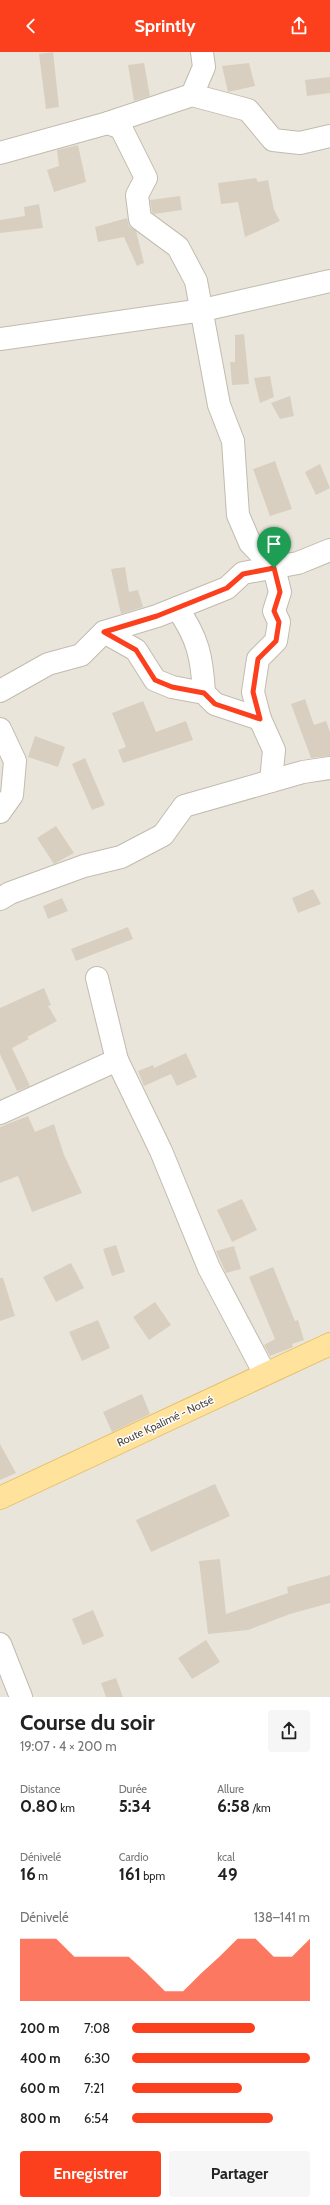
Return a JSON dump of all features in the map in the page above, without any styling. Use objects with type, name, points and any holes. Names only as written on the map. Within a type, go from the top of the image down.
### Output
[{"type":"main road","name":"Route Kpalimé - Notsé","points":[[0,1498],[330,1344]]},
{"type":"street","points":[[192,95],[204,67],[202,52]]},
{"type":"street","points":[[0,153],[108,123],[192,95],[248,110],[273,140],[300,142],[330,136]]},
{"type":"street","points":[[130,145],[149,109]]},
{"type":"street","points":[[108,123],[121,128],[146,178],[137,195],[140,219],[178,247],[196,281],[203,310],[219,405],[233,441],[238,515],[250,543],[274,568],[280,592],[274,611],[279,622],[276,641],[258,659],[253,692],[260,719],[274,750],[271,781]]},
{"type":"street","points":[[0,339],[203,310],[330,282]]},
{"type":"street","points":[[0,691],[48,664],[81,655],[104,632],[177,608],[227,588],[243,574],[298,563],[330,550]]},
{"type":"street","points":[[177,608],[191,629],[202,662],[204,693]]},
{"type":"street","points":[[104,632],[136,650],[155,680],[172,687],[204,693],[215,704],[260,719]]},
{"type":"street","points":[[0,729],[15,761],[12,795],[0,812]]},
{"type":"street","points":[[0,899],[10,893],[84,866],[121,857],[163,835],[184,806],[303,772],[330,768]]},
{"type":"street","points":[[97,978],[117,1060],[161,1151],[209,1268],[266,1374]]},
{"type":"street","points":[[0,1113],[117,1060]]},
{"type":"street","points":[[0,1644],[21,1697]]},
{"type":"shaded area","points":[[0,52],[330,52],[330,1697],[0,1697]]},
{"type":"building","points":[[53,52],[59,107],[46,109],[39,54]]},
{"type":"building","points":[[144,63],[150,96],[134,101],[128,65]]},
{"type":"building","points":[[249,63],[255,86],[228,92],[222,66]]},
{"type":"building","points":[[330,77],[330,93],[307,96],[305,80]]},
{"type":"building","points":[[78,145],[86,182],[54,192],[47,170],[59,166],[57,150]]},
{"type":"building","points":[[256,178],[258,182],[268,180],[274,210],[280,221],[245,237],[238,202],[221,204],[218,183]]},
{"type":"building","points":[[180,196],[182,210],[154,214],[152,212],[150,200]]},
{"type":"building","points":[[39,204],[43,228],[0,233],[0,220],[25,216],[24,207]]},
{"type":"building","points":[[127,218],[129,226],[136,231],[144,263],[137,266],[124,237],[98,242],[95,227]]},
{"type":"building","points":[[244,334],[249,384],[232,385],[230,362],[235,362],[235,335]]},
{"type":"building","points":[[270,376],[274,397],[260,403],[254,378]]},
{"type":"building","points":[[290,396],[294,416],[280,419],[271,403]]},
{"type":"building","points":[[275,461],[292,509],[270,516],[253,469]]},
{"type":"building","points":[[320,464],[330,488],[316,495],[305,472]]},
{"type":"building","points":[[125,567],[129,592],[138,590],[143,607],[121,614],[111,569]]},
{"type":"building","points":[[305,699],[314,725],[326,721],[330,732],[330,756],[311,758],[291,704]]},
{"type":"building","points":[[143,701],[156,732],[186,721],[193,740],[123,763],[118,750],[126,747],[112,713]]},
{"type":"building","points":[[35,736],[65,747],[58,767],[28,757]]},
{"type":"building","points":[[85,758],[105,805],[92,810],[72,764]]},
{"type":"building","points":[[56,826],[74,853],[54,864],[37,838]]},
{"type":"building","points":[[313,889],[321,904],[298,913],[292,898]]},
{"type":"building","points":[[62,898],[68,911],[48,919],[43,906]]},
{"type":"building","points":[[128,927],[133,939],[76,961],[71,949]]},
{"type":"building","points":[[44,988],[51,1005],[48,1006],[57,1021],[27,1037],[29,1039],[12,1048],[30,1086],[17,1091],[0,1054],[0,1008]]},
{"type":"building","points":[[186,1053],[197,1077],[177,1086],[171,1074],[144,1086],[138,1071],[153,1065],[154,1068]]},
{"type":"building","points":[[28,1116],[35,1132],[54,1124],[64,1155],[82,1193],[32,1212],[18,1176],[0,1183],[0,1127]]},
{"type":"building","points":[[242,1199],[257,1230],[232,1242],[217,1210]]},
{"type":"building","points":[[116,1245],[125,1272],[112,1276],[103,1249]]},
{"type":"building","points":[[234,1246],[241,1269],[226,1273],[216,1251]]},
{"type":"building","points":[[71,1263],[84,1288],[56,1302],[43,1277]]},
{"type":"building","points":[[273,1267],[295,1321],[298,1320],[304,1340],[292,1344],[293,1347],[270,1356],[264,1345],[275,1339],[249,1277]]},
{"type":"building","points":[[0,1278],[3,1278],[15,1316],[0,1321]]},
{"type":"building","points":[[155,1302],[171,1325],[149,1340],[133,1317]]},
{"type":"building","points":[[98,1320],[110,1348],[82,1361],[69,1332]]},
{"type":"building","points":[[142,1394],[150,1414],[112,1432],[103,1412]]},
{"type":"building","points":[[0,1444],[16,1473],[0,1480]]},
{"type":"building","points":[[215,1484],[230,1516],[151,1552],[136,1520]]},
{"type":"building","points":[[220,1559],[226,1614],[288,1593],[287,1587],[330,1575],[330,1603],[290,1614],[248,1630],[208,1634],[199,1561]]},
{"type":"building","points":[[93,1610],[104,1636],[83,1645],[72,1619]]},
{"type":"building","points":[[206,1640],[220,1662],[192,1679],[178,1658]]},
{"type":"building","points":[[116,1678],[123,1697],[106,1697],[101,1683]]},
{"type":"route","points":[[274,568],[280,592],[274,611],[279,622],[276,641],[258,659],[253,692],[260,719],[215,704],[204,693],[172,687],[155,680],[136,650],[104,632],[157,616],[227,588],[243,574],[274,568]]}]
